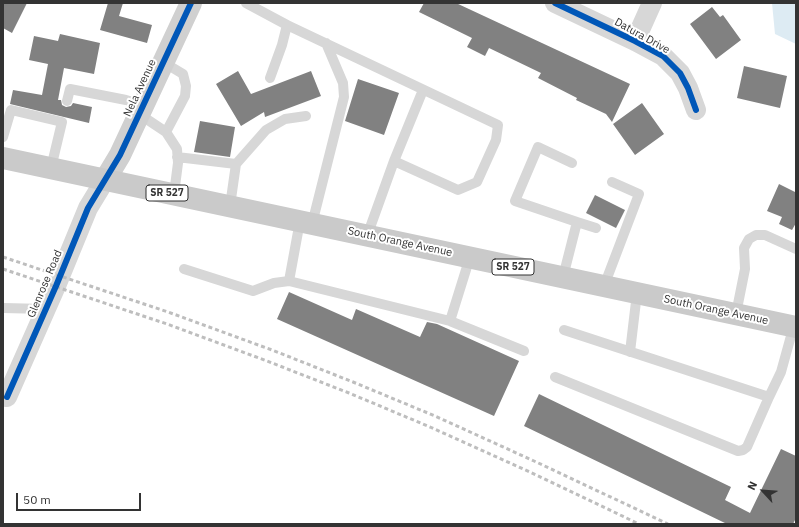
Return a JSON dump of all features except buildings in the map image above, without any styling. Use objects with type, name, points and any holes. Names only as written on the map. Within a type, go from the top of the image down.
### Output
[{"type":"main road","name":"South Orange Avenue","points":[[3,158],[736,314],[795,325]]},
{"type":"street","name":"Nela Avenue","points":[[105,180],[120,155],[191,3]]},
{"type":"street","name":"Datura Drive","points":[[555,3],[663,56],[680,73],[688,88],[696,110]]},
{"type":"street","points":[[635,41],[652,3]]},
{"type":"street","name":"Glenrose Road","points":[[6,397],[46,309],[88,208],[105,180]]},
{"type":"lane","points":[[246,3],[287,25],[498,125],[496,140],[477,182],[458,190],[394,161]]},
{"type":"lane","points":[[270,78],[282,45],[287,25]]},
{"type":"lane","points":[[289,281],[306,222],[328,163],[344,97],[344,83],[326,43]]},
{"type":"lane","points":[[163,62],[183,74],[186,86],[185,96],[166,132]]},
{"type":"lane","points":[[67,101],[70,88],[126,100],[141,110],[166,132],[177,149],[178,163],[174,194]]},
{"type":"lane","points":[[367,236],[394,161],[423,90]]},
{"type":"lane","points":[[3,137],[11,110],[62,119],[51,168]]},
{"type":"lane","points":[[230,206],[236,164],[266,130],[285,119],[306,116]]},
{"type":"lane","points":[[572,163],[538,147],[515,201],[596,228]]},
{"type":"lane","points":[[177,157],[236,164]]},
{"type":"lane","points":[[604,286],[639,194],[612,182]]},
{"type":"lane","points":[[563,277],[577,222]]},
{"type":"lane","points":[[736,314],[745,269],[744,248],[749,239],[756,235],[765,235],[796,249]]},
{"type":"lane","points":[[450,321],[470,257]]},
{"type":"lane","points":[[184,269],[253,291],[274,283],[289,281],[450,321],[524,351]]},
{"type":"lane","points":[[630,352],[637,293]]},
{"type":"lane","points":[[3,308],[46,309]]},
{"type":"lane","points":[[555,377],[738,451],[743,450],[746,447],[781,372],[795,325]]},
{"type":"lane","points":[[564,330],[769,397]]},
{"type":"shaded area","points":[[772,3],[796,3],[796,44],[775,34]]},
{"type":"railway","points":[[3,257],[168,312],[272,350],[353,382],[435,416],[668,524]]},
{"type":"railway","points":[[3,269],[167,324],[349,393],[430,427],[530,472],[639,524]]},
{"type":"cycle path","points":[[7,397],[56,286],[88,208],[120,155],[191,3]]},
{"type":"cycle path","points":[[555,3],[663,56],[680,73],[688,88],[696,110]]}]
